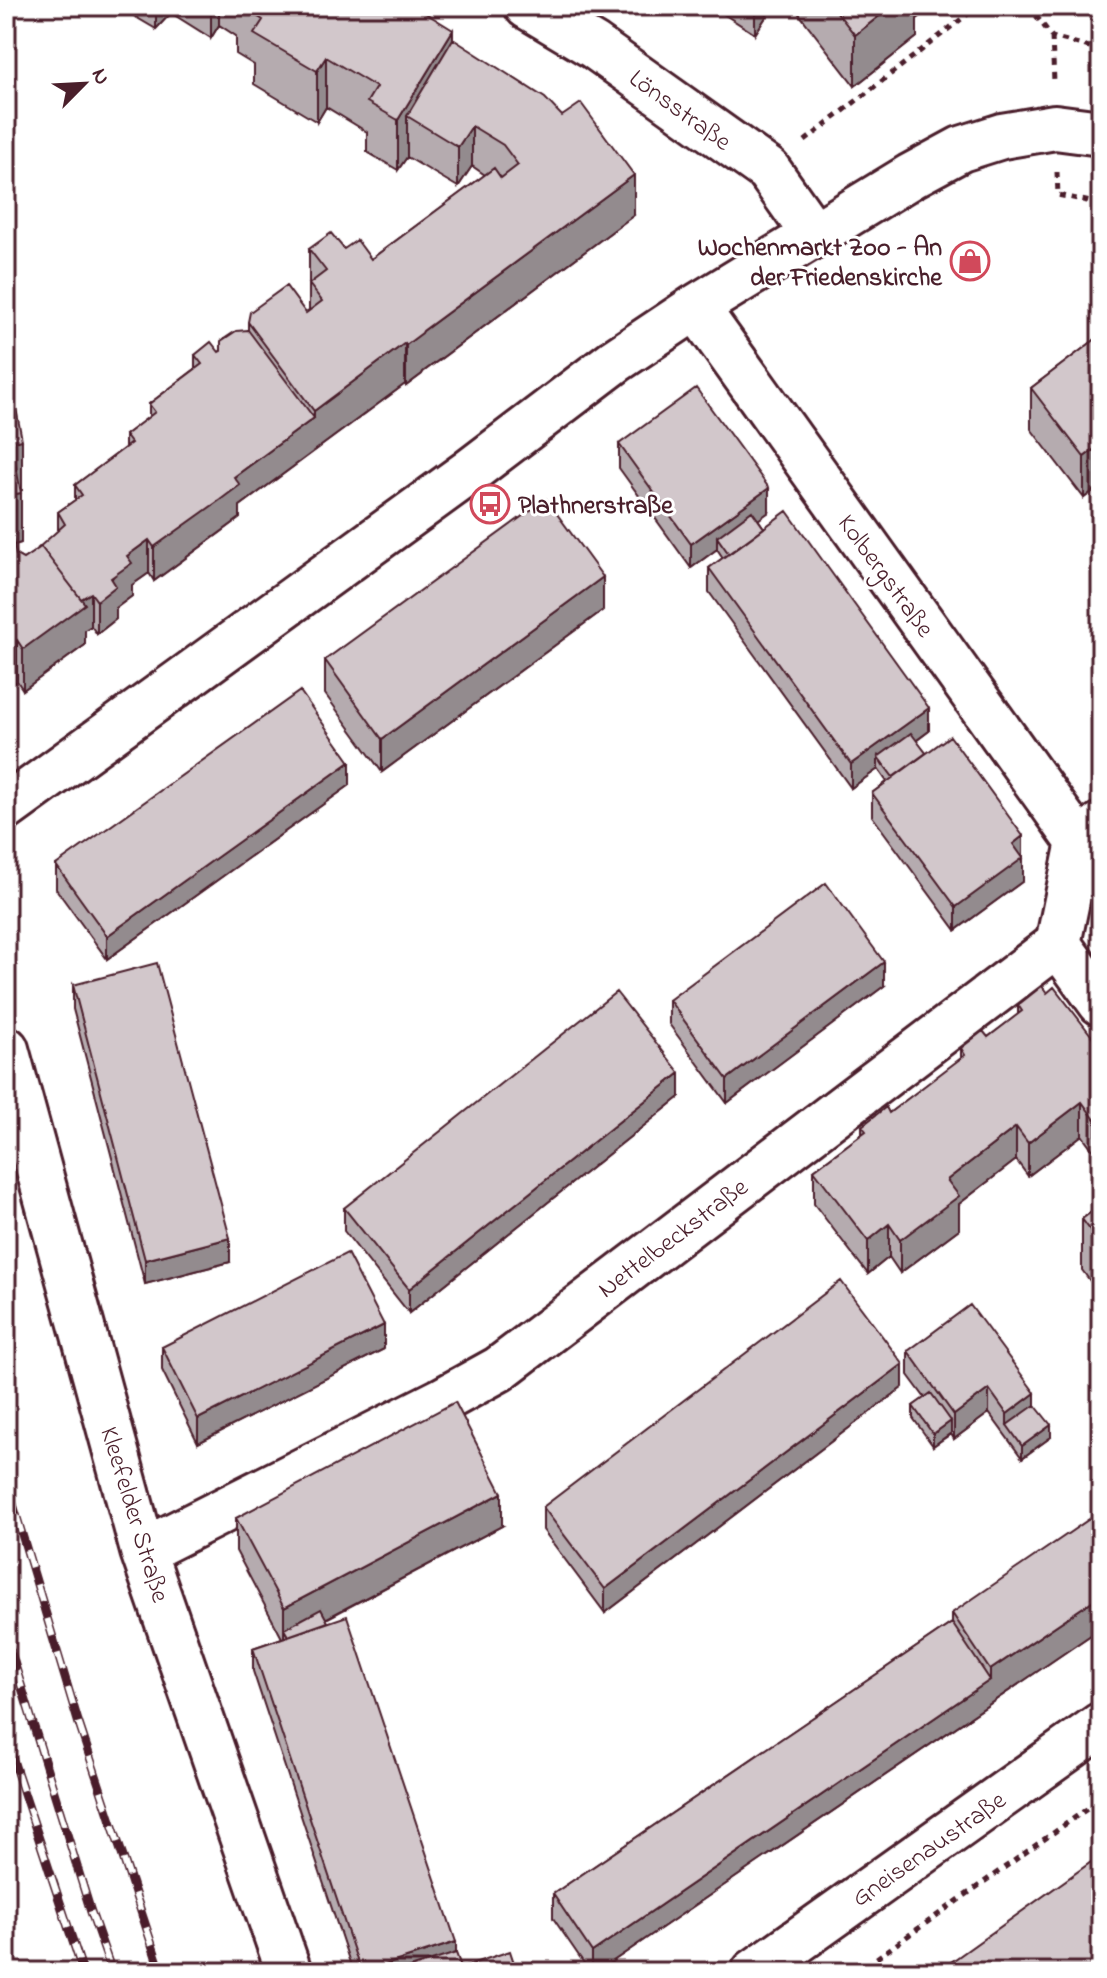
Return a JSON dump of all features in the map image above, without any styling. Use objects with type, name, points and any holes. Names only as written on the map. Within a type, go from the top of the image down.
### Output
[{"type":"street","name":"Lönsstraße","points":[[527,6],[594,46],[768,170],[814,235]]},
{"type":"street","points":[[6,808],[469,472],[615,361],[696,307],[911,176],[961,149],[1002,136],[1055,127],[1101,133]]},
{"type":"street","name":"Kolbergstraße","points":[[696,307],[1090,833]]},
{"type":"street","points":[[1090,833],[1058,944],[1101,1003]]},
{"type":"street","name":"Nettelbeckstraße","points":[[143,1551],[499,1369],[1058,944]]},
{"type":"street","name":"Kleefelder Straße","points":[[6,1049],[143,1551],[289,1972]]},
{"type":"street","name":"Gneisenaustraße","points":[[754,1972],[1101,1725]]},
{"type":"path","points":[[768,170],[978,6]]},
{"type":"path","points":[[1029,6],[1052,37],[1101,50]]},
{"type":"path","points":[[857,1972],[1101,1799]]},
{"type":"building","points":[[241,6],[414,6],[453,30],[398,120],[367,102],[376,87],[326,57],[317,71],[254,34],[263,20]]},
{"type":"building","points":[[832,6],[892,6],[855,35]]},
{"type":"building","points":[[453,39],[545,98],[562,116],[581,103],[634,175],[314,411],[248,322],[250,312],[286,286],[306,313],[322,301],[309,284],[326,271],[309,249],[331,233],[344,249],[357,240],[371,259],[494,168],[501,178],[518,165],[503,145],[472,126],[458,147],[407,116]]},
{"type":"building","points":[[248,330],[314,418],[234,477],[240,485],[220,500],[154,547],[149,540],[127,556],[132,563],[111,578],[116,586],[97,601],[91,593],[81,599],[41,547],[37,549],[65,524],[58,512],[82,495],[75,485],[131,443],[125,435],[155,412],[149,404],[202,364],[195,355],[211,342],[219,352],[221,341],[236,331]]},
{"type":"building","points":[[1101,335],[1101,444],[1084,457],[1031,388]]},
{"type":"building","points":[[696,388],[769,488],[691,544],[619,444]]},
{"type":"building","points":[[16,408],[22,440],[11,442],[21,493],[10,495],[14,511],[6,517],[6,410]]},
{"type":"building","points":[[546,499],[603,577],[382,739],[325,660]]},
{"type":"building","points":[[752,511],[764,528],[729,554],[717,537]]},
{"type":"building","points":[[787,511],[929,708],[851,764],[709,568]]},
{"type":"building","points":[[10,526],[16,555],[23,559],[41,547],[85,604],[23,649],[17,640],[6,644],[6,527]]},
{"type":"building","points":[[300,691],[350,762],[107,936],[56,865]]},
{"type":"building","points":[[911,733],[926,753],[893,777],[878,757]]},
{"type":"building","points":[[950,736],[1023,836],[1013,844],[1023,858],[956,907],[872,793]]},
{"type":"building","points":[[826,883],[884,962],[727,1079],[669,1000]]},
{"type":"building","points":[[157,963],[230,1238],[145,1260],[73,985]]},
{"type":"building","points":[[1042,986],[1047,993],[1054,987],[1101,1048],[1101,1117],[1096,1121],[1082,1102],[1028,1143],[1016,1127],[947,1180],[959,1196],[900,1240],[889,1224],[868,1241],[814,1170],[866,1131],[862,1126],[886,1107],[889,1113],[965,1055],[961,1048],[983,1031],[988,1037],[1022,1011],[1018,1005]]},
{"type":"building","points":[[616,992],[680,1073],[409,1289],[344,1208]]},
{"type":"building","points":[[1101,1205],[1101,1245],[1082,1219]]},
{"type":"building","points":[[347,1253],[384,1325],[198,1419],[162,1347]]},
{"type":"building","points":[[841,1281],[903,1364],[605,1589],[543,1507]]},
{"type":"building","points":[[970,1305],[1035,1393],[1007,1414],[989,1389],[954,1415],[908,1351]]},
{"type":"building","points":[[931,1393],[951,1421],[933,1434],[913,1406]]},
{"type":"building","points":[[455,1402],[502,1493],[284,1608],[236,1518]]},
{"type":"building","points":[[1035,1405],[1051,1425],[1022,1446],[1007,1425]]},
{"type":"building","points":[[1101,1511],[1101,1595],[990,1670],[952,1613]]},
{"type":"building","points":[[321,1609],[328,1622],[288,1636],[284,1629]]},
{"type":"building","points":[[347,1616],[456,1942],[363,1972],[253,1648]]},
{"type":"building","points":[[952,1623],[990,1680],[592,1952],[553,1894]]},
{"type":"building","points":[[1101,1855],[1101,1960],[1084,1972],[937,1972]]},
{"type":"building","points":[[510,1951],[517,1972],[447,1972]]},
{"type":"building","points":[[456,1953],[461,1967],[447,1972],[398,1972]]},
{"type":"railway","points":[[6,1481],[78,1721],[161,1972]]},
{"type":"railway","points":[[6,1636],[112,1972]]},
{"type":"railway","points":[[6,1739],[83,1972]]},
{"type":"place","name":"Wochenmarkt Zoo - An der Friedenskirche","points":[[970,261]]},
{"type":"place","name":"Plathnerstraße","points":[[490,504]]}]
